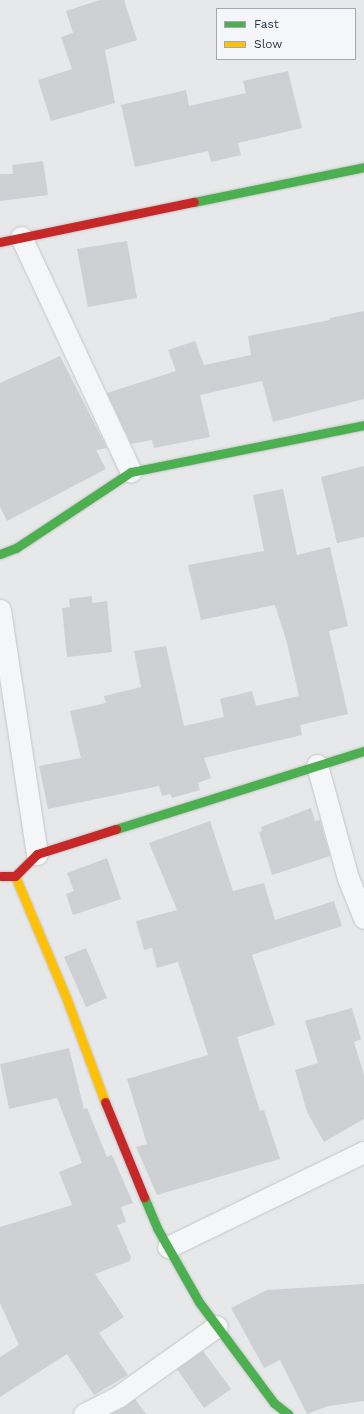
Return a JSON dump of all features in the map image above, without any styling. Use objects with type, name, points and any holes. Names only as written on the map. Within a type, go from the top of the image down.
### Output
[{"type":"street","points":[[0,242],[364,167]]},
{"type":"street","points":[[21,237],[131,472]]},
{"type":"street","points":[[0,554],[16,548],[131,472],[364,425]]},
{"type":"street","points":[[0,610],[37,854]]},
{"type":"street","points":[[0,876],[15,876],[37,854],[364,751]]},
{"type":"street","points":[[317,765],[348,878],[364,918]]},
{"type":"street","points":[[15,876],[67,1000],[114,1127],[157,1228],[199,1302],[274,1403],[288,1414]]},
{"type":"street","points":[[168,1247],[364,1152]]},
{"type":"street","points":[[84,1414],[119,1396],[217,1326]]},
{"type":"building","points":[[100,0],[124,0],[137,40],[105,50],[115,103],[51,121],[38,80],[72,69],[61,37],[73,33],[66,11]]},
{"type":"building","points":[[288,71],[302,128],[238,143],[241,155],[211,162],[208,151],[135,167],[121,105],[186,90],[189,106],[246,93],[243,81]]},
{"type":"building","points":[[43,161],[48,195],[0,201],[0,174],[13,174],[12,165]]},
{"type":"building","points":[[127,241],[137,298],[88,307],[77,249]]},
{"type":"building","points":[[364,311],[364,399],[273,422],[262,381],[200,395],[210,437],[154,448],[152,440],[131,444],[107,393],[176,371],[168,350],[195,341],[204,365],[251,355],[248,336],[330,320],[330,318]]},
{"type":"building","points":[[60,356],[107,448],[96,450],[106,469],[7,521],[0,507],[0,383]]},
{"type":"building","points":[[364,466],[364,537],[337,543],[321,477]]},
{"type":"building","points":[[283,489],[297,555],[330,547],[348,626],[329,631],[348,714],[300,725],[302,735],[204,758],[211,778],[198,783],[200,790],[172,798],[170,794],[162,796],[159,786],[48,809],[39,766],[81,758],[70,711],[106,703],[104,696],[141,687],[134,651],[166,646],[184,726],[224,717],[220,699],[252,691],[256,706],[299,696],[287,643],[275,605],[201,620],[188,565],[264,551],[253,495]]},
{"type":"building","points":[[92,596],[92,603],[107,601],[112,652],[67,657],[62,608],[70,607],[69,599]]},
{"type":"building","points":[[311,808],[315,821],[320,820],[330,856],[272,875],[259,832],[262,831],[261,827]]},
{"type":"building","points":[[210,821],[233,891],[264,883],[275,920],[334,901],[342,926],[252,955],[275,1025],[237,1037],[260,1111],[264,1110],[280,1159],[157,1195],[136,1147],[147,1144],[127,1079],[208,1055],[178,962],[157,968],[152,948],[144,950],[136,921],[177,910],[149,843]]},
{"type":"building","points":[[107,858],[121,899],[73,915],[66,894],[74,891],[67,873]]},
{"type":"building","points":[[86,948],[107,998],[86,1007],[64,957]]},
{"type":"building","points":[[352,1008],[361,1039],[354,1042],[364,1075],[364,1119],[324,1142],[307,1112],[295,1070],[318,1063],[305,1021]]},
{"type":"building","points":[[69,1048],[84,1109],[87,1108],[107,1157],[112,1155],[133,1203],[121,1207],[126,1222],[117,1225],[131,1257],[130,1261],[95,1274],[124,1317],[99,1333],[128,1375],[94,1395],[67,1354],[0,1397],[0,1357],[19,1345],[0,1303],[0,1227],[72,1205],[59,1172],[82,1163],[57,1098],[9,1109],[0,1064]]},
{"type":"building","points":[[364,1284],[364,1401],[328,1406],[307,1414],[280,1360],[264,1368],[231,1308],[267,1290]]},
{"type":"building","points":[[203,1351],[231,1389],[204,1408],[177,1369]]},
{"type":"building","points":[[135,1399],[146,1414],[110,1414],[125,1407]]},
{"type":"traffic: fast","points":[[194,202],[364,167]]},
{"type":"traffic: fast","points":[[0,554],[16,548],[131,472],[364,425]]},
{"type":"traffic: fast","points":[[116,829],[364,751]]},
{"type":"traffic: fast","points":[[144,1197],[157,1228],[199,1302],[274,1403],[288,1414]]},
{"type":"traffic: slow","points":[[15,876],[67,1000],[105,1102]]},
{"type":"traffic: jam","points":[[0,242],[194,202]]},
{"type":"traffic: jam","points":[[1,876],[15,876],[37,854],[116,829]]},
{"type":"traffic: jam","points":[[105,1102],[144,1197]]}]
